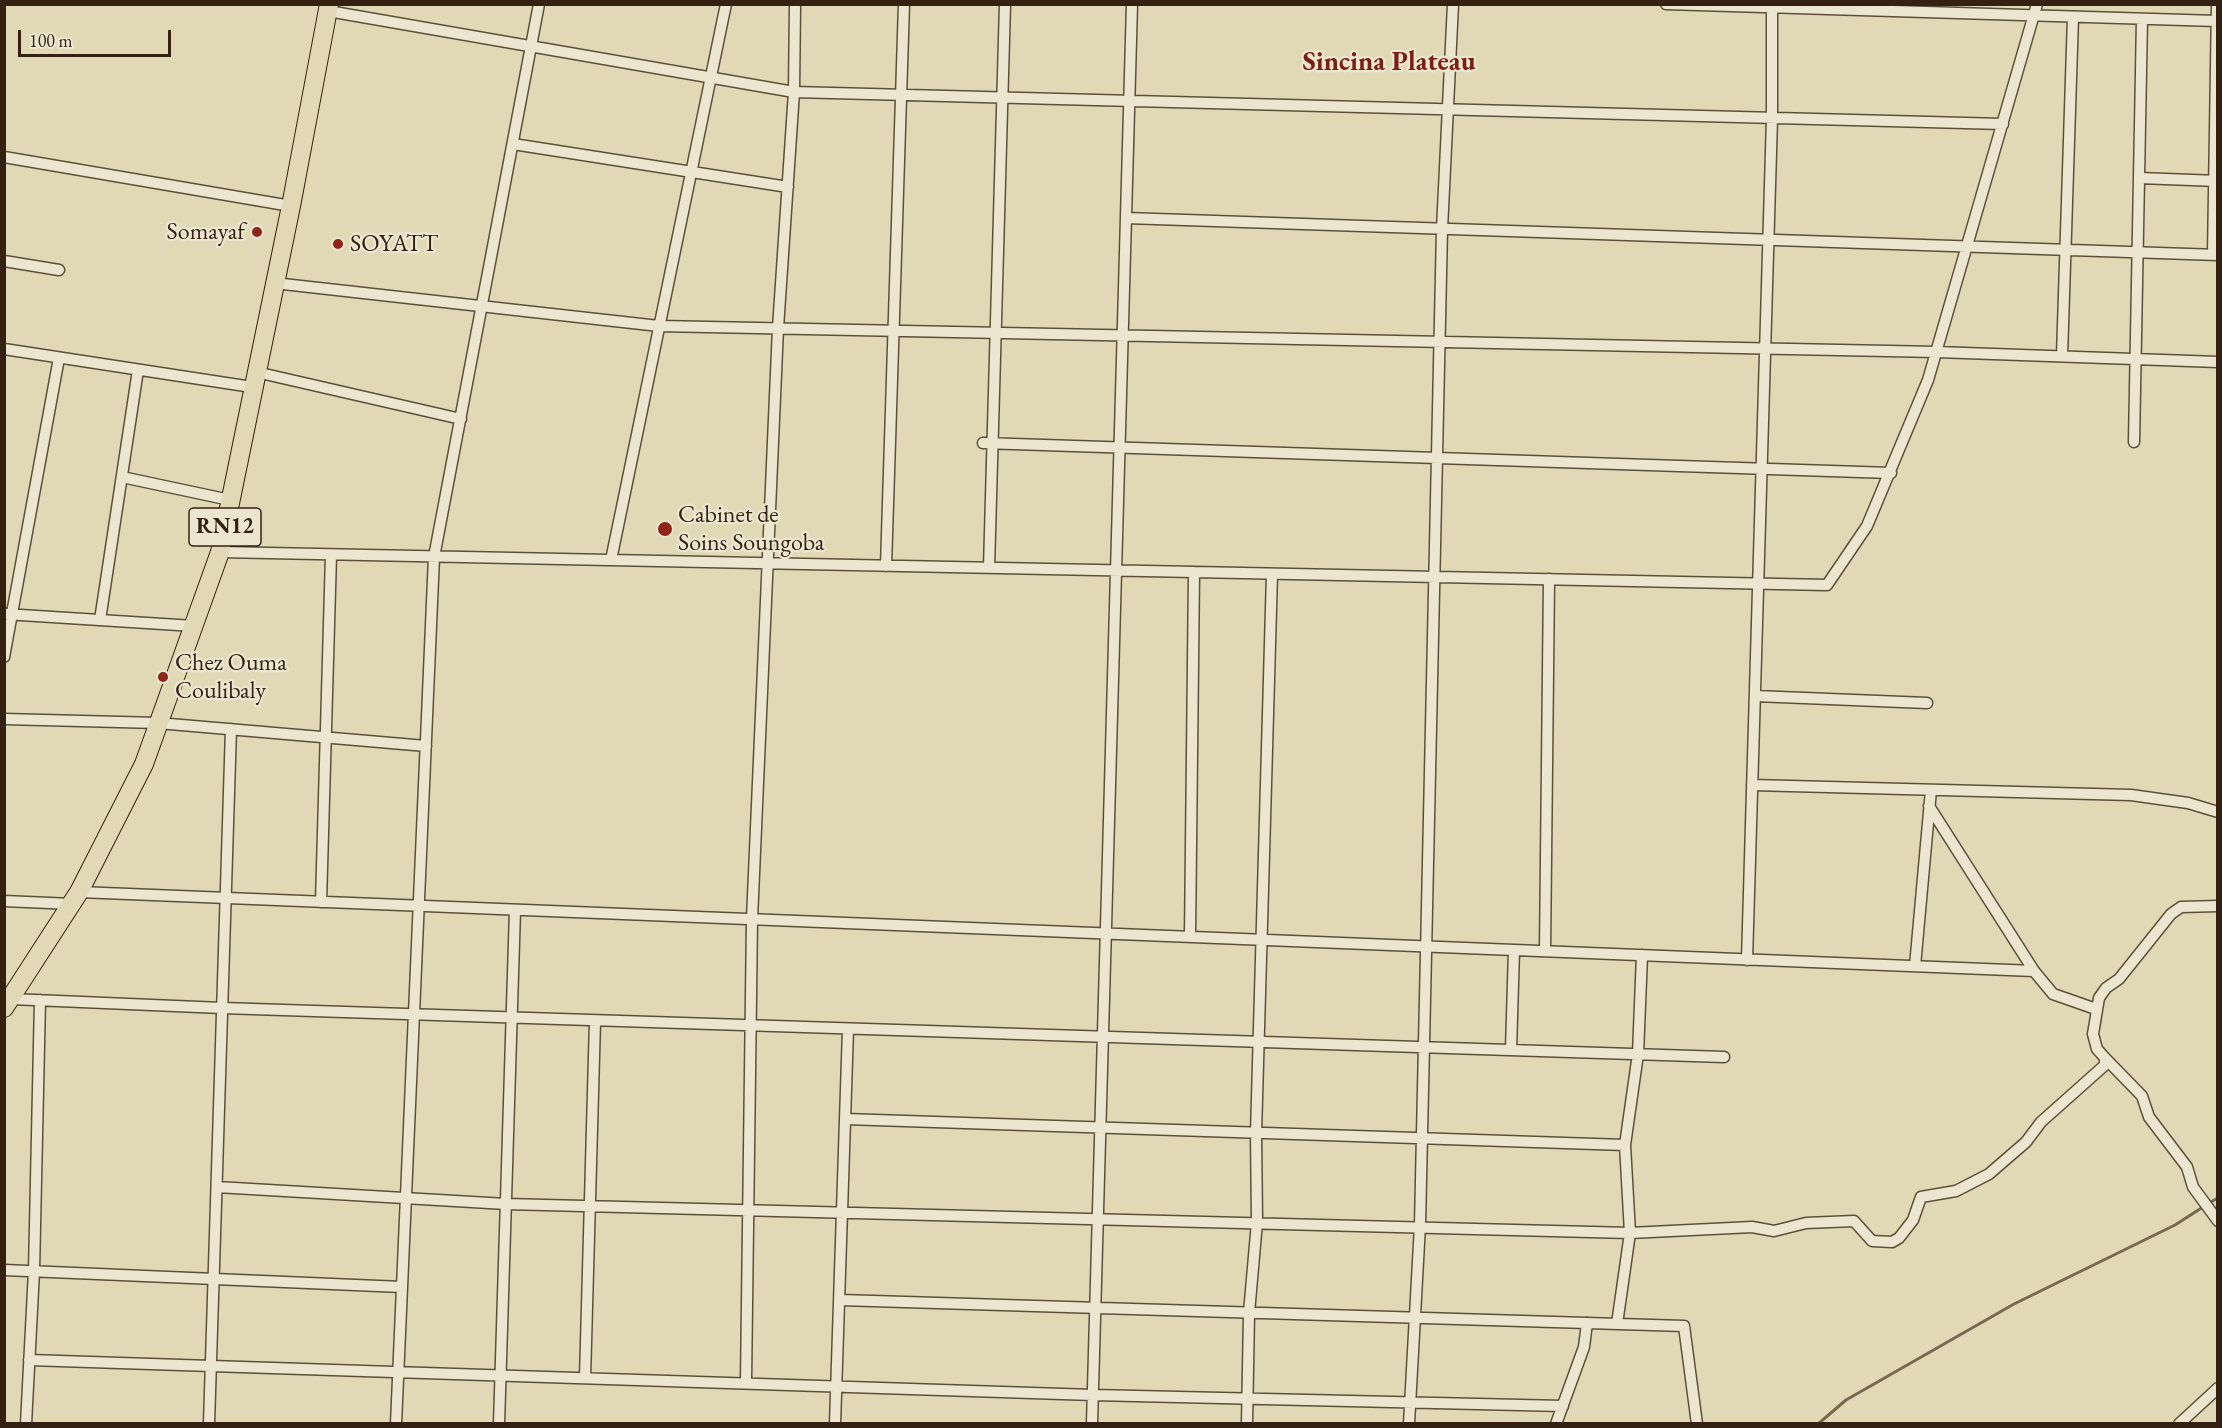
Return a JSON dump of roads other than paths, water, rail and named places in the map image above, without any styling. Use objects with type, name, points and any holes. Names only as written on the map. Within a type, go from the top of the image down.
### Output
[{"type":"main road","name":"RN12","points":[[8,1003],[76,898],[144,764],[220,552],[291,206],[328,8]]},
{"type":"street","points":[[396,1424],[434,557],[539,4]]},
{"type":"street","points":[[611,560],[726,4]]},
{"type":"street","points":[[746,1382],[752,920],[778,328],[794,92],[795,4]]},
{"type":"street","points":[[886,566],[904,4]]},
{"type":"street","points":[[989,568],[988,443],[996,332],[1005,4]]},
{"type":"street","points":[[1092,1424],[1114,571],[1132,4]]},
{"type":"street","points":[[1409,1424],[1420,1225],[1442,229],[1453,4]]},
{"type":"street","points":[[1666,4],[2217,21]]},
{"type":"street","points":[[220,552],[1827,585],[1867,526],[1928,380],[1969,247],[2037,4]]},
{"type":"street","points":[[1125,218],[2215,255],[2217,4]]},
{"type":"street","points":[[1748,960],[1772,118],[1772,7]]},
{"type":"street","points":[[328,8],[794,92],[2003,124]]},
{"type":"street","points":[[2062,356],[2073,17]]},
{"type":"street","points":[[2134,442],[2142,19]]},
{"type":"street","points":[[513,144],[788,187]]},
{"type":"street","points":[[4,157],[291,206]]},
{"type":"street","points":[[2139,178],[2216,181]]},
{"type":"street","points":[[4,261],[59,270]]},
{"type":"street","points":[[274,283],[659,326],[1440,340],[1936,352],[2217,362]]},
{"type":"street","points":[[4,349],[138,370],[254,380],[461,419]]},
{"type":"street","points":[[4,657],[8,614],[59,358]]},
{"type":"street","points":[[100,620],[138,370]]},
{"type":"street","points":[[988,443],[1891,472]]},
{"type":"street","points":[[122,477],[230,500]]},
{"type":"street","points":[[321,902],[331,555]]},
{"type":"street","points":[[1190,937],[1194,572]]},
{"type":"street","points":[[1247,1424],[1249,1313],[1257,1222],[1256,1133],[1272,574]]},
{"type":"street","points":[[1545,951],[1549,579]]},
{"type":"street","points":[[8,614],[194,626]]},
{"type":"street","points":[[1755,696],[1927,703]]},
{"type":"street","points":[[4,719],[159,723],[426,746]]},
{"type":"street","points":[[209,1424],[231,729]]},
{"type":"street","points":[[1752,785],[2131,795],[2188,803],[2217,812]]},
{"type":"street","points":[[1915,966],[1931,790]]},
{"type":"street","points":[[1929,806],[2034,971],[2053,994],[2096,1009]]},
{"type":"street","points":[[4,901],[76,898],[226,898],[2034,971]]},
{"type":"street","points":[[2217,906],[2181,907],[2171,914],[2119,979],[2106,988],[2098,998],[2094,1034],[2097,1049],[2142,1096],[2149,1117],[2187,1167],[2193,1187],[2217,1221]]},
{"type":"street","points":[[499,1424],[515,910]]},
{"type":"street","points":[[1511,1050],[1515,950]]},
{"type":"street","points":[[1617,1324],[1629,1233],[1625,1145],[1638,1054],[1642,955]]},
{"type":"street","points":[[8,1003],[40,1000],[414,1015],[1724,1057]]},
{"type":"street","points":[[26,1424],[34,1271],[40,1000]]},
{"type":"street","points":[[585,1378],[595,1021]]},
{"type":"street","points":[[835,1424],[848,1029]]},
{"type":"street","points":[[217,1187],[506,1204],[1420,1225],[1629,1233],[1752,1227],[1774,1231],[1806,1223],[1841,1220],[1854,1221],[1872,1240],[1892,1242],[1899,1238],[1913,1220],[1921,1197],[1956,1191],[1989,1174],[2026,1142],[2041,1122],[2105,1065],[2105,1058]]},
{"type":"street","points":[[845,1119],[1625,1145]]},
{"type":"street","points":[[4,1270],[402,1287]]},
{"type":"street","points":[[840,1300],[1684,1326],[1697,1424]]},
{"type":"street","points":[[1556,1424],[1584,1347],[1587,1323]]},
{"type":"street","points":[[29,1360],[1092,1395],[1411,1400],[1563,1406]]},
{"type":"street","points":[[2179,1424],[2217,1388]]},
{"type":"waterway","points":[[2209,1203],[2218,1198]]},
{"type":"waterway","points":[[1818,1424],[1846,1400],[2014,1304],[2175,1225],[2203,1207]]},
{"type":"place","name":"Somayaf","points":[[257,232]]},
{"type":"place","name":"SOYATT","points":[[338,244]]},
{"type":"place","name":"Cabinet de Soins Soungoba","points":[[665,529]]},
{"type":"place","name":"Chez Ouma Coulibaly","points":[[163,677]]},
{"type":"district","name":"Sincina Plateau","points":[[1389,63]]}]
